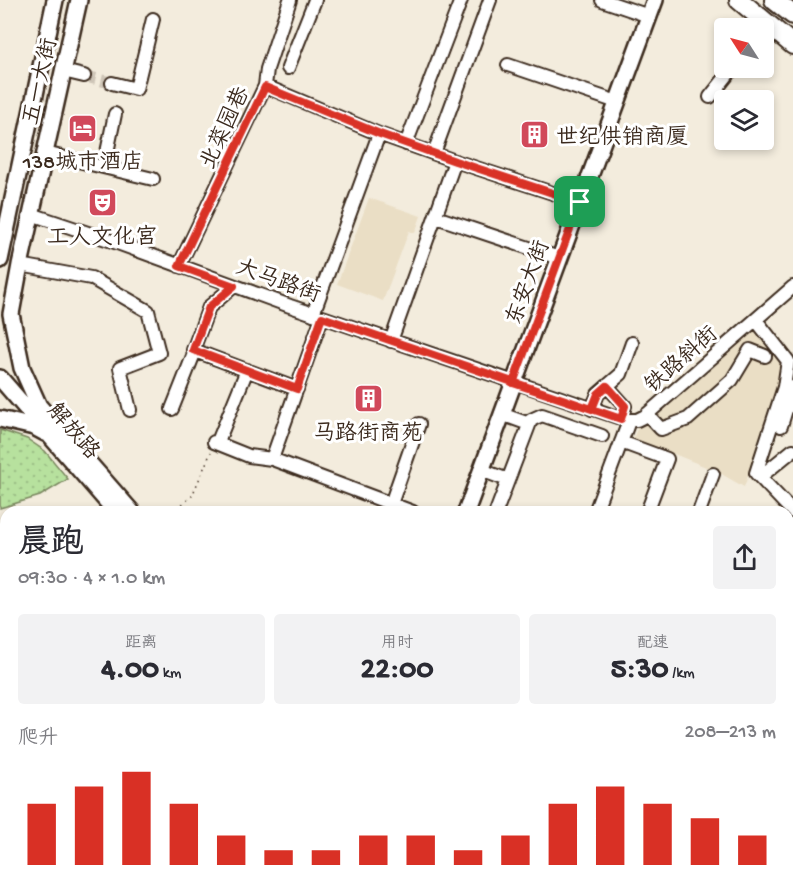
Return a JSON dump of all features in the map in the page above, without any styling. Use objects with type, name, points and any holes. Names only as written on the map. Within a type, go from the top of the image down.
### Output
[{"type":"highway","points":[[739,0],[757,18]]},
{"type":"highway","points":[[774,32],[793,45]]},
{"type":"main road","name":"五一大街","points":[[0,260],[56,0]]},
{"type":"main road","name":"五一大街","points":[[53,431],[24,373],[12,314],[31,214],[80,0]]},
{"type":"main road","name":"东安大街","points":[[468,506],[655,0]]},
{"type":"main road","points":[[0,373],[24,373]]},
{"type":"main road","points":[[2,385],[24,373]]},
{"type":"main road","name":"解放路","points":[[2,385],[53,431],[126,506]]},
{"type":"main road","points":[[0,418],[53,431]]},
{"type":"main road","name":"解放路","points":[[53,431],[111,506]]},
{"type":"street","name":"北菜园巷","points":[[179,266],[265,87],[274,44],[290,0]]},
{"type":"street","points":[[406,144],[461,0]]},
{"type":"street","points":[[434,153],[490,0]]},
{"type":"street","points":[[602,0],[649,16]]},
{"type":"street","points":[[288,68],[312,1]]},
{"type":"street","points":[[112,83],[136,89],[153,19]]},
{"type":"street","points":[[274,44],[294,53]]},
{"type":"street","points":[[508,65],[617,102]]},
{"type":"street","points":[[63,71],[84,76]]},
{"type":"street","points":[[710,97],[725,78]]},
{"type":"street","points":[[265,87],[406,144],[580,202]]},
{"type":"street","points":[[104,167],[115,114]]},
{"type":"street","points":[[272,459],[380,134]]},
{"type":"street","points":[[45,153],[153,179]]},
{"type":"street","points":[[391,341],[455,161]]},
{"type":"street","name":"大马路街","points":[[31,214],[513,383]]},
{"type":"street","points":[[436,217],[559,258]]},
{"type":"street","points":[[20,265],[91,278],[148,311],[159,353],[120,368],[130,410]]},
{"type":"street","points":[[172,409],[195,351],[193,350],[209,307],[234,286]]},
{"type":"street","name":"铁路斜街","points":[[625,420],[641,418],[647,414],[793,287]]},
{"type":"street","points":[[756,320],[791,363],[784,387],[781,426]]},
{"type":"street","points":[[592,409],[598,394],[621,374],[632,343]]},
{"type":"street","points":[[647,414],[661,429],[688,419],[732,380],[750,350],[765,356]]},
{"type":"street","points":[[195,351],[297,389]]},
{"type":"street","points":[[247,370],[216,441],[249,456],[272,459],[396,506]]},
{"type":"street","points":[[513,383],[625,420]]},
{"type":"street","points":[[597,506],[621,442],[625,420],[625,406],[607,386]]},
{"type":"street","points":[[787,506],[756,473],[784,401],[793,387]]},
{"type":"street","points":[[501,414],[529,424]]},
{"type":"street","points":[[498,506],[531,420],[542,415],[602,436]]},
{"type":"street","points":[[391,504],[419,424]]},
{"type":"street","points":[[621,442],[667,459],[649,506]]},
{"type":"street","points":[[760,477],[793,450]]},
{"type":"street","points":[[481,470],[508,480]]},
{"type":"street","points":[[701,506],[713,474]]},
{"type":"path","points":[[180,506],[192,496],[216,441]]},
{"type":"shaded area","points":[[369,198],[421,216],[415,233],[409,231],[383,301],[337,284]]},
{"type":"shaded area","points":[[758,327],[785,361],[783,380],[744,487],[718,472],[662,449],[660,454],[631,443],[640,422],[646,423]]},
{"type":"green space","points":[[0,430],[27,439],[45,451],[68,479],[40,496],[0,506]]},
{"type":"tunnel","points":[[84,76],[112,83]]},
{"type":"place","name":"138城市酒店","points":[[83,128]]},
{"type":"place","name":"世纪供销商厦","points":[[535,135]]},
{"type":"place","name":"工人文化宫","points":[[102,203]]},
{"type":"place","name":"马路街商苑","points":[[368,399]]},
{"type":"route","points":[[580,202],[380,134],[265,87],[179,266],[234,286],[209,307],[193,350],[297,389],[322,317],[513,383],[621,419],[625,406],[607,386],[598,394],[592,409],[513,383],[580,202]]}]
